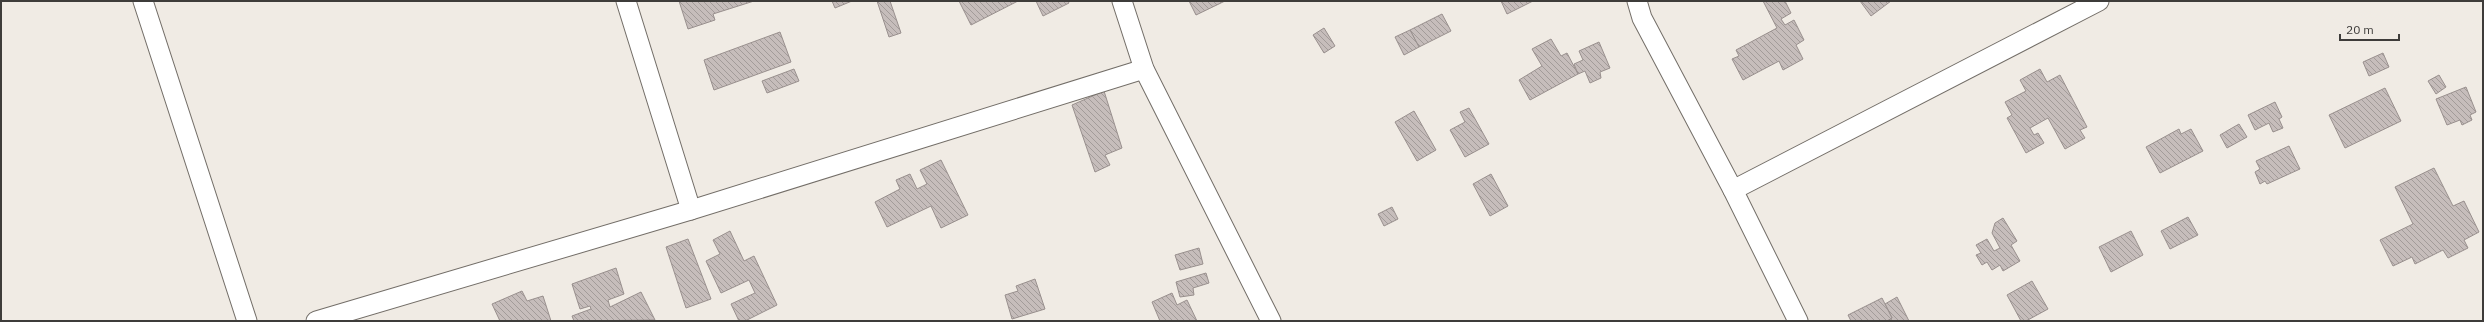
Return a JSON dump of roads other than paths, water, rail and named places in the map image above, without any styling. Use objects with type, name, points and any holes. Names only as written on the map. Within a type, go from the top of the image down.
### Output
[{"type":"street","points":[[143,1],[247,321]]},
{"type":"street","points":[[626,1],[691,210]]},
{"type":"street","points":[[1122,1],[1144,69],[1271,321]]},
{"type":"street","points":[[1637,1],[1642,18],[1733,190],[1798,321]]},
{"type":"street","points":[[1733,190],[2098,1]]},
{"type":"street","points":[[316,321],[691,210],[1144,69]]}]
